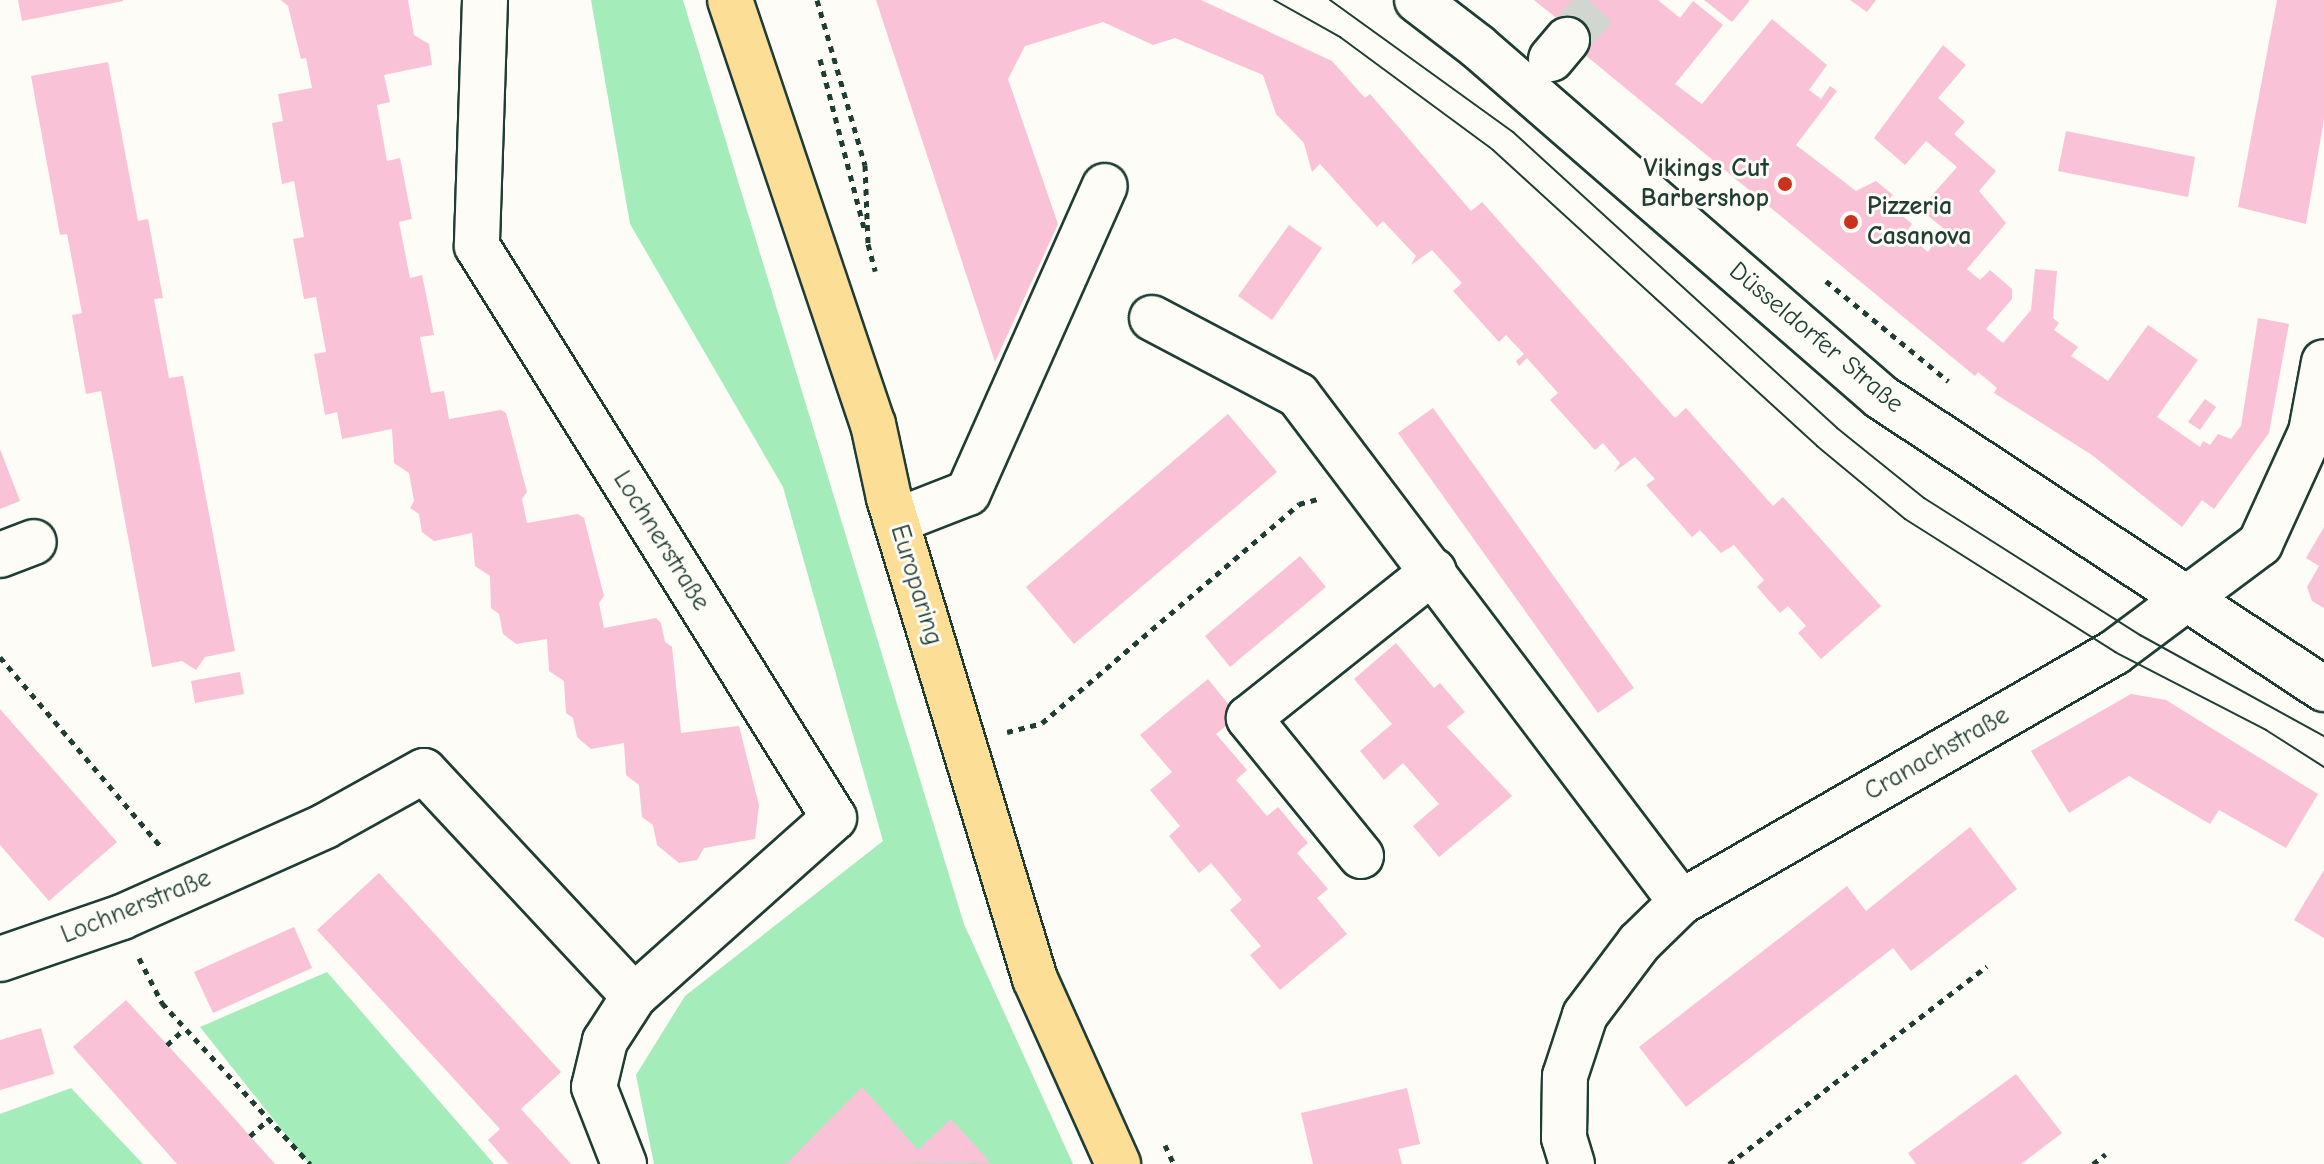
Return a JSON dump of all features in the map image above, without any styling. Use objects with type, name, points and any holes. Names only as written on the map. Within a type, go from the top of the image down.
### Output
[{"type":"main road","name":"Europaring","points":[[730,0],[873,424],[896,521],[1035,979],[1118,1164]]},
{"type":"street","name":"Lochnerstraße","points":[[485,0],[477,246],[834,818],[634,996],[605,1041],[594,1087],[624,1164]]},
{"type":"street","name":"Düsseldorfer Straße","points":[[1417,0],[1477,46],[1881,397],[2324,689]]},
{"type":"street","points":[[896,521],[968,493],[1105,186]]},
{"type":"street","points":[[1152,318],[1298,395],[1366,489],[1434,571],[1681,902]]},
{"type":"street","name":"Cranachstraße","points":[[1572,1164],[1564,1138],[1565,1076],[1585,1015],[1639,943],[1681,902],[2115,652],[2190,600],[2260,544],[2311,432],[2324,362]]},
{"type":"street","points":[[1361,856],[1249,718],[1434,571]]},
{"type":"street","name":"Lochnerstraße","points":[[0,959],[122,917],[325,826],[424,771],[634,996]]},
{"type":"path","points":[[817,0],[865,165],[868,244]]},
{"type":"path","points":[[820,59],[876,275]]},
{"type":"path","name":"Düsseldorfer Straße","points":[[1823,279],[1956,387]]},
{"type":"path","points":[[964,742],[1042,723],[1299,504],[1366,489]]},
{"type":"path","points":[[0,657],[191,886]]},
{"type":"path","points":[[122,917],[162,1003],[310,1164]]},
{"type":"path","points":[[1729,1164],[1987,966]]},
{"type":"path","points":[[167,1045],[184,1029]]},
{"type":"path","points":[[250,1136],[269,1119]]},
{"type":"path","points":[[2093,1164],[2106,1154]]},
{"type":"green space","points":[[591,0],[683,0],[964,924],[1073,1164],[654,1164],[636,1075],[685,996],[883,841],[783,487],[630,224]]},
{"type":"green space","points":[[327,972],[494,1164],[309,1164],[200,1027]]},
{"type":"green space","points":[[71,1088],[143,1164],[0,1164],[0,1114]]},
{"type":"building","points":[[18,0],[123,0],[123,1],[22,21]]},
{"type":"building","points":[[281,0],[408,0],[414,35],[429,44],[432,65],[384,75],[390,102],[377,105],[387,161],[400,158],[412,219],[399,222],[410,278],[422,275],[434,335],[420,337],[431,393],[444,391],[449,419],[501,410],[506,413],[527,492],[522,499],[527,523],[578,514],[584,518],[604,596],[599,603],[604,628],[656,618],[661,623],[665,642],[672,647],[681,733],[739,726],[759,805],[755,839],[704,848],[697,860],[679,863],[657,845],[653,825],[642,817],[639,785],[626,775],[624,743],[591,749],[577,737],[573,718],[566,713],[564,681],[549,671],[547,639],[516,644],[503,634],[499,614],[491,608],[490,576],[475,566],[472,533],[434,541],[422,532],[419,514],[410,508],[414,501],[409,473],[394,463],[392,429],[342,439],[337,412],[325,415],[314,354],[326,352],[321,324],[316,297],[304,299],[293,239],[304,237],[294,181],[282,184],[272,123],[283,121],[278,94],[312,88],[306,58],[301,59],[288,6]]},
{"type":"building","points":[[876,0],[1201,0],[1332,61],[1365,98],[1370,94],[1471,211],[1482,202],[1675,418],[1686,408],[1773,506],[1783,497],[1881,606],[1821,659],[1798,633],[1806,626],[1788,606],[1780,613],[1757,587],[1764,580],[1734,545],[1721,553],[1700,530],[1692,537],[1646,485],[1655,479],[1635,457],[1614,472],[1620,463],[1603,443],[1595,450],[1550,400],[1558,393],[1527,358],[1519,366],[1516,361],[1524,354],[1506,335],[1499,342],[1453,291],[1462,283],[1432,250],[1411,265],[1416,256],[1383,221],[1377,227],[1320,164],[1312,172],[1304,143],[1276,114],[1263,75],[1175,38],[1153,45],[1103,22],[1025,46],[1008,79],[1058,224],[995,362]]},
{"type":"building","points":[[1534,0],[1658,0],[1680,18],[1693,1],[1723,25],[1675,84],[1702,104],[1772,19],[1827,65],[1809,90],[1821,99],[1830,86],[1837,91],[1796,145],[1856,191],[1876,181],[1893,195],[1886,202],[1912,224],[1906,233],[1928,252],[1944,229],[1920,209],[1957,167],[1926,141],[1905,165],[1874,138],[1943,45],[1966,65],[1938,98],[1965,122],[1954,134],[1996,171],[1979,191],[2006,223],[1967,269],[1980,280],[1990,270],[2012,289],[2012,299],[1986,329],[2003,343],[2031,310],[2035,269],[2057,271],[2053,318],[2059,323],[2054,330],[2078,347],[2071,356],[2108,381],[2148,325],[2198,360],[2157,417],[2200,447],[2203,441],[2210,445],[2218,434],[2231,439],[2241,426],[2258,318],[2289,324],[2269,433],[2214,509],[2202,500],[2182,527],[2092,455],[1994,393],[1997,388],[1978,372],[1975,376],[1567,40],[1565,25]]},
{"type":"building","points":[[1704,0],[1750,0],[1732,22]]},
{"type":"building","points":[[1850,0],[1876,0],[1867,12]]},
{"type":"building","points":[[2277,0],[2324,0],[2324,119],[2306,224],[2238,207]]},
{"type":"building","points":[[108,62],[138,221],[148,219],[163,298],[154,299],[169,378],[183,376],[235,651],[205,657],[196,670],[182,661],[152,667],[101,391],[86,394],[72,315],[82,313],[67,234],[60,235],[31,76]]},
{"type":"building","points":[[2066,131],[2195,157],[2188,197],[2058,171]]},
{"type":"building","points":[[1289,225],[1322,248],[1272,320],[1238,296]]},
{"type":"building","points":[[2205,399],[2216,407],[2200,430],[2188,422]]},
{"type":"building","points":[[1433,408],[1634,688],[1598,713],[1398,433]]},
{"type":"building","points":[[1228,414],[1277,472],[1074,644],[1026,587]]},
{"type":"building","points":[[0,449],[20,501],[0,509]]},
{"type":"building","points":[[2324,527],[2324,608],[2312,601],[2307,587],[2319,566],[2306,558]]},
{"type":"building","points":[[1300,556],[1326,587],[1230,667],[1205,636]]},
{"type":"building","points":[[1396,643],[1434,688],[1440,683],[1465,712],[1447,727],[1512,796],[1439,857],[1413,826],[1439,804],[1403,763],[1384,780],[1360,751],[1392,724],[1354,679]]},
{"type":"building","points":[[240,672],[244,694],[195,703],[191,681]]},
{"type":"building","points":[[1208,679],[1238,716],[1216,734],[1247,770],[1236,780],[1267,816],[1278,807],[1308,843],[1297,853],[1328,889],[1317,898],[1347,934],[1280,990],[1250,955],[1261,946],[1230,910],[1242,900],[1211,863],[1199,873],[1169,836],[1180,826],[1150,790],[1172,772],[1140,735]]},
{"type":"building","points":[[2131,694],[2166,700],[2318,794],[2286,848],[2219,810],[2210,824],[2129,776],[2069,813],[2031,751]]},
{"type":"building","points":[[0,709],[117,842],[49,901],[0,845]]},
{"type":"building","points":[[1970,827],[2017,889],[1911,971],[1893,948],[1686,1107],[1639,1047],[1847,886],[1866,911]]},
{"type":"building","points":[[2324,870],[2324,938],[2294,920]]},
{"type":"building","points":[[379,873],[561,1072],[521,1109],[571,1164],[509,1164],[488,1140],[500,1129],[317,930]]},
{"type":"building","points":[[294,927],[312,968],[213,1013],[194,972]]},
{"type":"building","points":[[126,1000],[275,1164],[177,1164],[73,1047]]},
{"type":"building","points":[[41,1028],[54,1074],[0,1090],[0,1040]]},
{"type":"building","points":[[2016,1074],[2062,1133],[2021,1164],[1916,1164],[1908,1153]]},
{"type":"building","points":[[862,1087],[918,1150],[951,1119],[991,1163],[786,1164]]},
{"type":"building","points":[[1407,1088],[1420,1144],[1398,1149],[1402,1164],[1313,1164],[1301,1113]]},
{"type":"tunnel","points":[[1567,40],[1602,0]]},
{"type":"tram line","points":[[1274,0],[1340,37],[1493,150],[1817,446],[1905,519],[2115,652],[2266,730],[2324,767]]},
{"type":"tram line","points":[[1330,0],[1513,132],[1837,428],[1924,498],[2140,635],[2324,736]]},
{"type":"place","name":"Vikings Cut Barbershop","points":[[1785,184]]},
{"type":"place","name":"Pizzeria Casanova","points":[[1851,222]]}]
